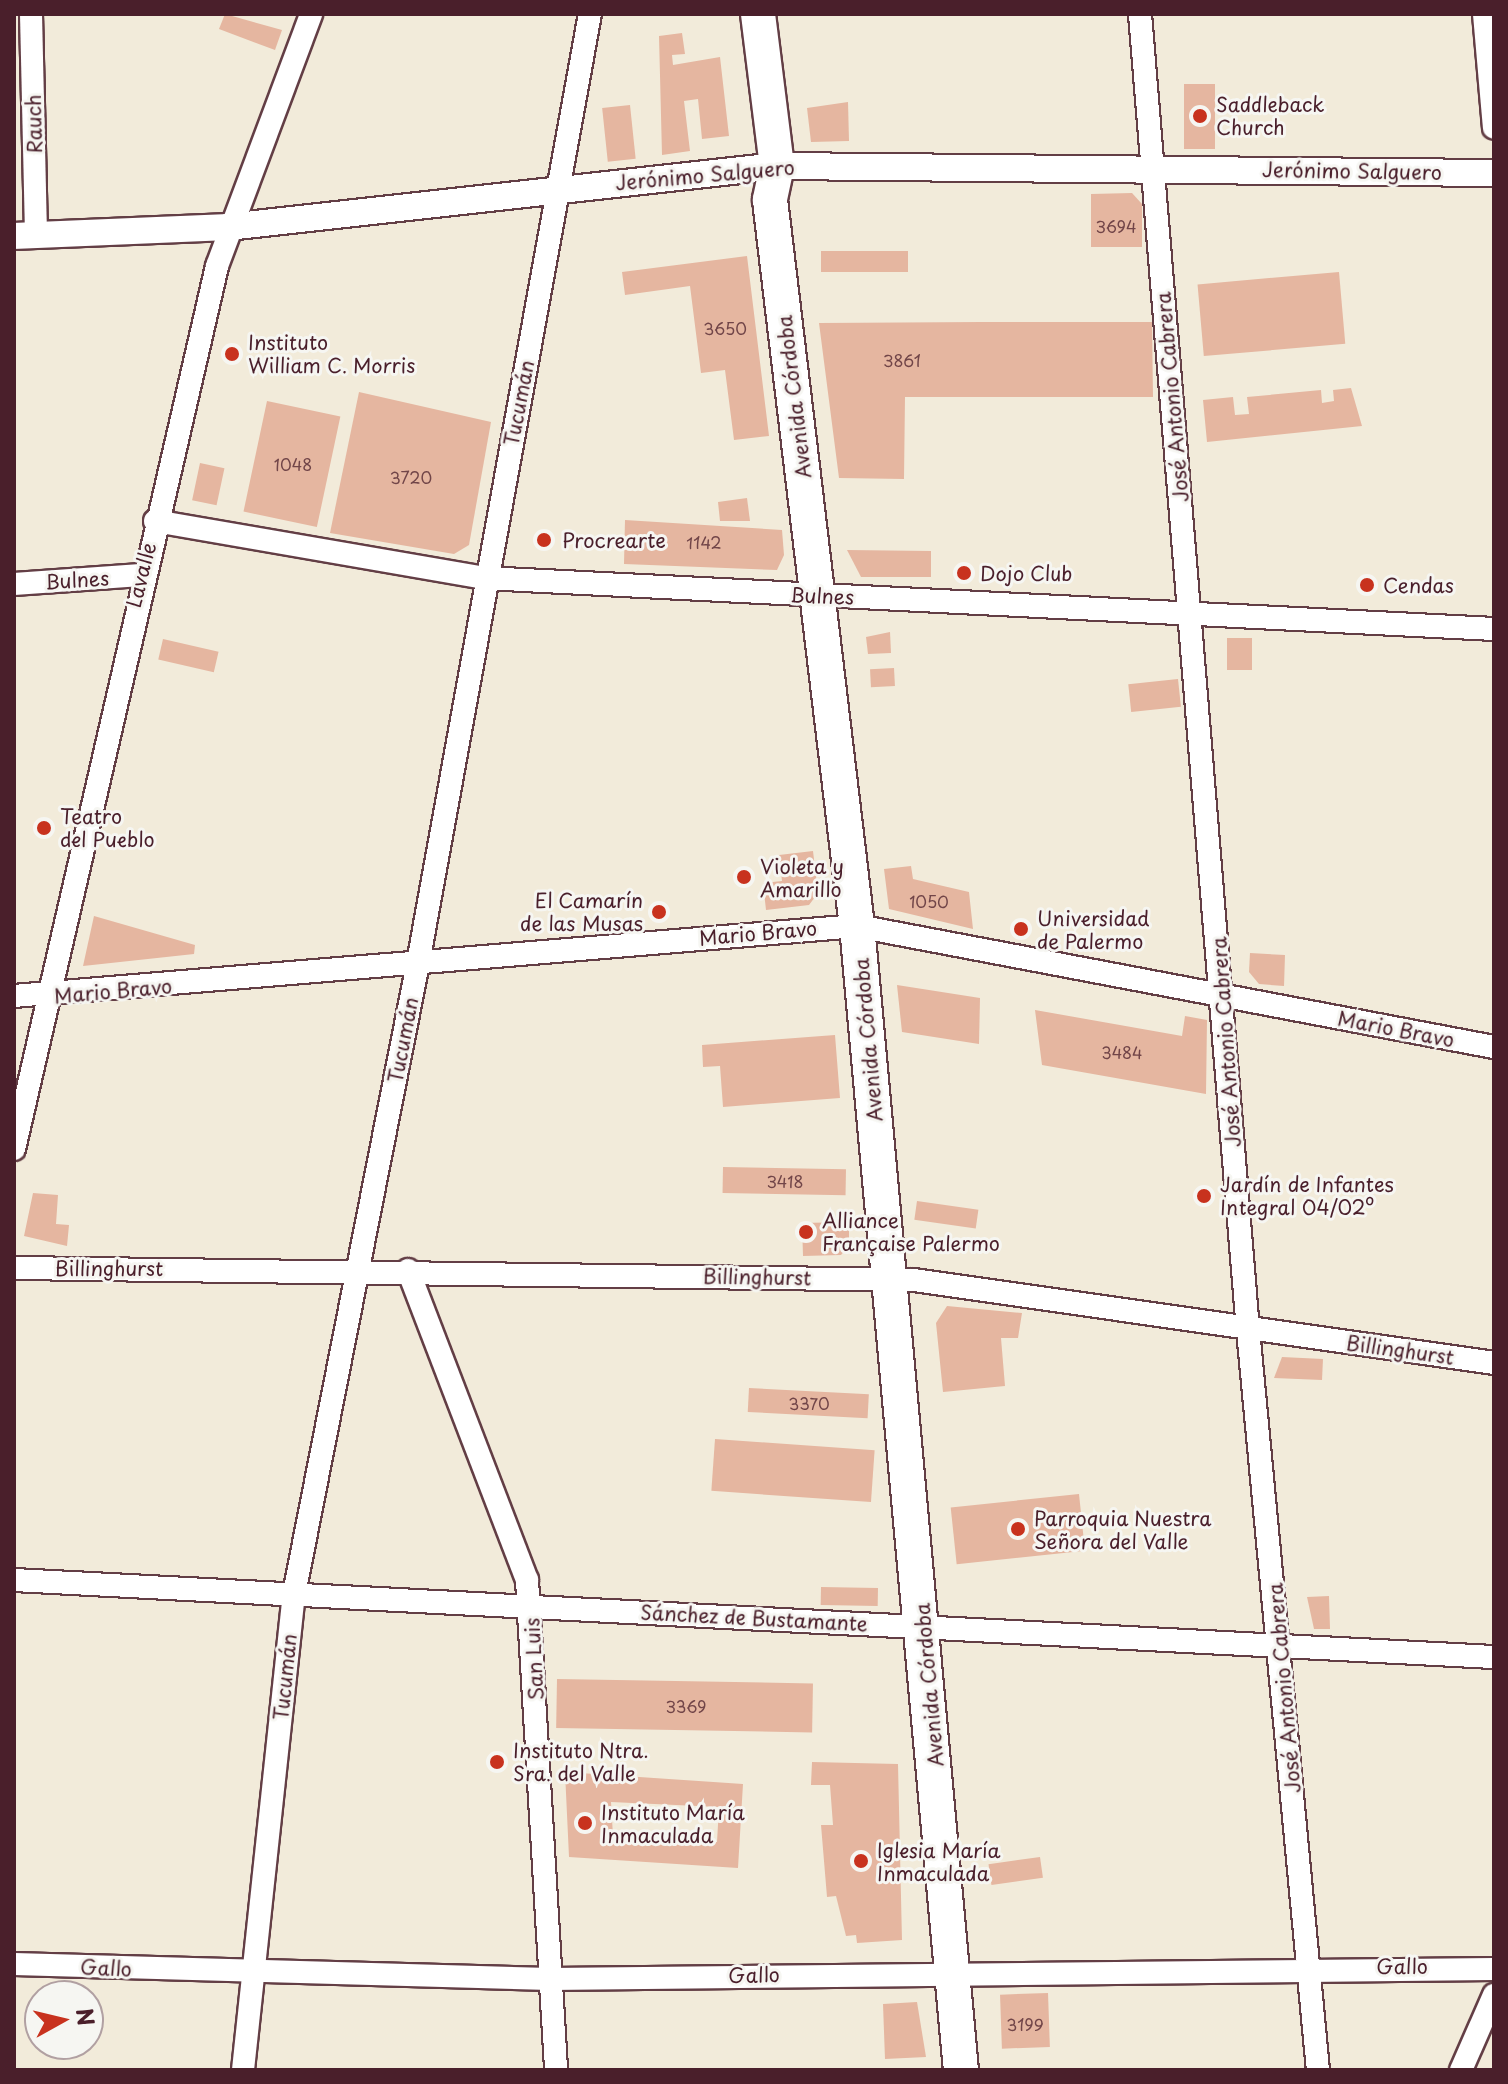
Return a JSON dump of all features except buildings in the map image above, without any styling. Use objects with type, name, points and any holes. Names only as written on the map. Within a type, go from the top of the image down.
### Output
[{"type":"main road","name":"Avenida Córdoba","points":[[758,14],[777,166],[770,200],[857,926],[924,1628],[961,2070]]},
{"type":"street","name":"Rauch","points":[[25,235],[31,14]]},
{"type":"street","name":"Lavalle","points":[[14,1149],[51,997],[141,575],[228,227],[311,14]]},
{"type":"street","name":"Tucumán","points":[[243,2070],[294,1594],[418,963],[484,578],[560,189],[590,14]]},
{"type":"street","name":"José Antonio Cabrera","points":[[1140,14],[1248,1330],[1282,1646],[1318,2070]]},
{"type":"street","points":[[1484,14],[1494,128]]},
{"type":"street","name":"Jerónimo Salguero","points":[[25,235],[228,227],[777,166],[1494,173]]},
{"type":"street","name":"Bulnes","points":[[155,521],[484,578],[1494,629]]},
{"type":"street","name":"Bulnes","points":[[14,584],[141,575]]},
{"type":"street","name":"Mario Bravo","points":[[14,996],[51,997],[857,926],[1494,1047]]},
{"type":"street","name":"Billinghurst","points":[[14,1268],[359,1269],[890,1279],[1494,1363]]},
{"type":"street","name":"San Luis","points":[[408,1270],[532,1605],[556,2070]]},
{"type":"street","name":"Sánchez de Bustamante","points":[[14,1580],[1494,1657]]},
{"type":"street","name":"Gallo","points":[[14,1964],[253,1974],[550,1979],[1309,1965],[1494,1969]]},
{"type":"street","points":[[1461,2070],[1494,1995]]},
{"type":"place","name":"Saddleback Church","points":[[1200,116]]},
{"type":"place","name":"Instituto William C. Morris","points":[[232,354]]},
{"type":"place","name":"Procrearte","points":[[544,540]]},
{"type":"place","name":"Dojo Club","points":[[964,573]]},
{"type":"place","name":"Cendas","points":[[1367,585]]},
{"type":"place","name":"Teatro del Pueblo","points":[[44,828]]},
{"type":"place","name":"Violeta y Amarillo","points":[[744,877]]},
{"type":"place","name":"El Camarín de las Musas","points":[[659,912]]},
{"type":"place","name":"Universidad de Palermo","points":[[1021,929]]},
{"type":"place","name":"Jardín de Infantes Integral 04/02º","points":[[1204,1196]]},
{"type":"place","name":"Alliance Française Palermo","points":[[806,1232]]},
{"type":"place","name":"Parroquia Nuestra Señora del Valle","points":[[1018,1529]]},
{"type":"place","name":"Instituto Ntra. Sra. del Valle","points":[[497,1762]]},
{"type":"place","name":"Instituto María Inmaculada","points":[[585,1823]]},
{"type":"place","name":"Iglesia María Inmaculada","points":[[861,1861]]}]
